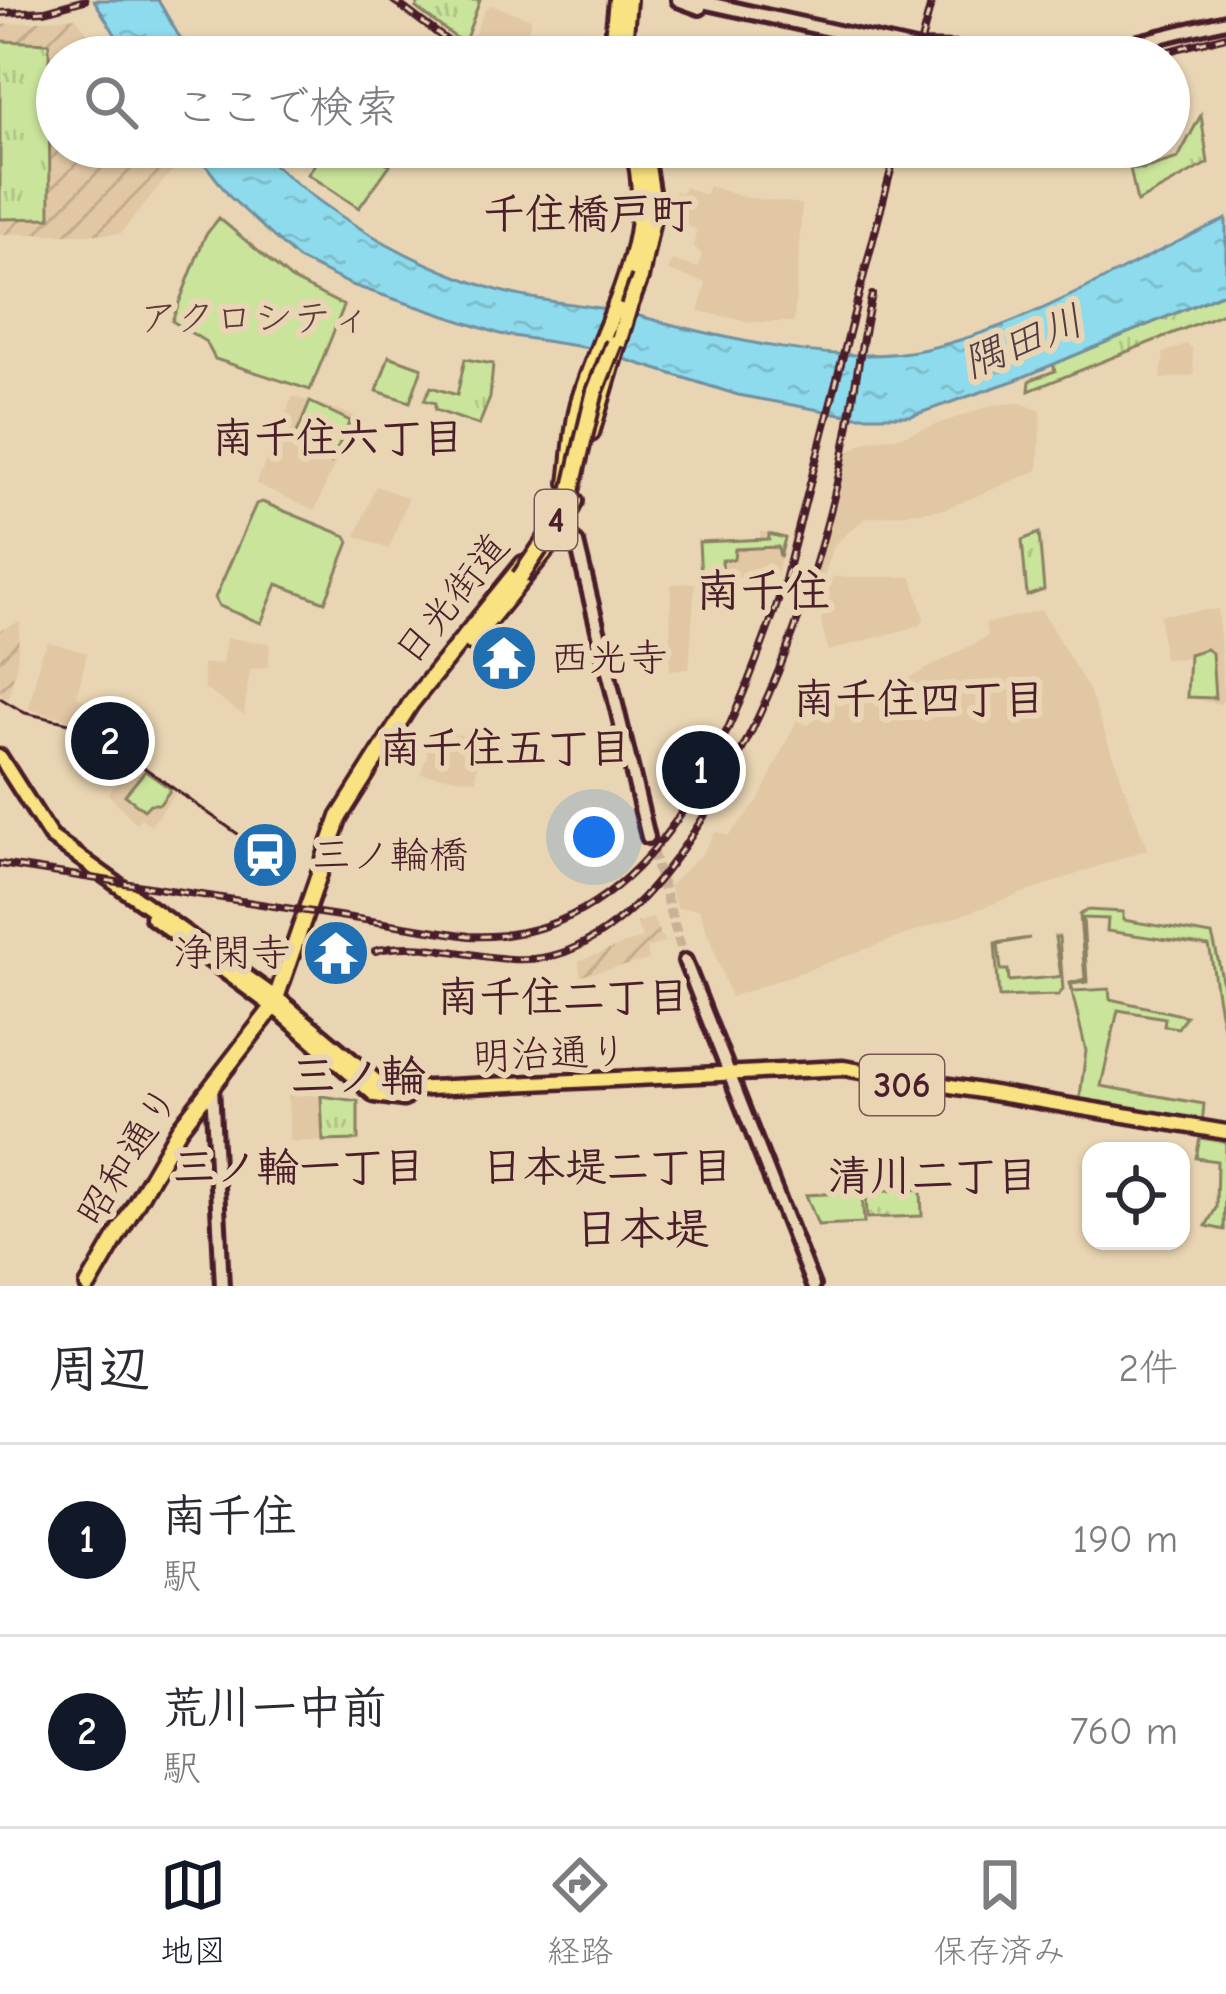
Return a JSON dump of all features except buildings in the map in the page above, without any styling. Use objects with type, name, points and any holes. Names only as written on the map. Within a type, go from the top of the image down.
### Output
[{"type":"highway","points":[[613,36],[617,0]]},
{"type":"highway","points":[[625,36],[628,0]]},
{"type":"highway","name":"日光街道","points":[[636,168],[642,207],[636,274]]},
{"type":"highway","name":"日光街道","points":[[462,649],[558,527],[604,390],[654,210],[647,168]]},
{"type":"highway","name":"日光街道","points":[[278,1005],[339,817],[410,703],[558,527],[578,407],[596,356],[629,302]]},
{"type":"highway","name":"日光街道","points":[[278,1005],[338,828],[416,705],[520,578],[567,508],[595,391],[629,302]]},
{"type":"highway","name":"昭和通り","points":[[92,1286],[179,1129],[214,1091],[278,1005]]},
{"type":"main road","points":[[678,0],[826,36]]},
{"type":"main road","points":[[694,0],[856,36]]},
{"type":"main road","points":[[1166,36],[1226,23]]},
{"type":"main road","points":[[1176,36],[1226,23]]},
{"type":"main road","points":[[558,527],[577,543],[646,839]]},
{"type":"main road","name":"明治通り","points":[[0,757],[37,821],[56,842],[278,1005],[385,1099],[729,1080],[843,1068],[1226,1135]]},
{"type":"main road","name":"明治通り","points":[[0,767],[33,824],[57,849],[278,1005]]},
{"type":"main road","points":[[683,961],[810,1286]]},
{"type":"main road","points":[[214,1091],[226,1286]]},
{"type":"shaded area","points":[[492,5],[531,19],[528,33],[535,36],[474,36],[485,9]]},
{"type":"shaded area","points":[[76,17],[89,36],[36,36],[36,168],[174,168],[120,234],[0,234],[0,25]]},
{"type":"shaded area","points":[[709,186],[743,197],[802,204],[794,322],[749,322],[699,311],[706,283],[668,271],[672,260],[698,268],[702,255],[694,246],[696,229],[666,219],[675,191],[682,193],[685,187],[705,195]]},
{"type":"shaded area","points":[[1186,344],[1192,348],[1194,375],[1161,379],[1164,353]]},
{"type":"shaded area","points":[[293,396],[355,416],[315,510],[256,484]]},
{"type":"shaded area","points":[[1020,403],[1041,411],[1038,470],[945,509],[865,518],[834,545],[818,595],[809,592],[845,454],[867,441],[903,436],[993,405]]},
{"type":"shaded area","points":[[376,486],[408,498],[389,549],[356,536]]},
{"type":"shaded area","points":[[760,531],[786,538],[776,577],[700,579],[698,541],[760,538]]},
{"type":"shaded area","points":[[832,577],[912,577],[924,619],[921,625],[828,651],[821,621]]},
{"type":"shaded area","points":[[695,583],[689,669],[670,670],[671,584]]},
{"type":"shaded area","points":[[1218,609],[1224,700],[1220,704],[1185,698],[1190,687],[1189,658],[1164,659],[1160,615]]},
{"type":"shaded area","points":[[1041,610],[1089,690],[1147,849],[731,997],[699,909],[677,908],[669,886],[702,854],[716,831],[728,836],[758,801],[797,720],[808,725],[836,702],[839,706],[884,692],[988,636],[985,624]]},
{"type":"shaded area","points":[[20,622],[8,699],[0,693],[0,630]]},
{"type":"shaded area","points":[[226,638],[270,643],[268,667],[250,669],[244,715],[205,689],[202,664],[222,664]]},
{"type":"shaded area","points":[[49,642],[87,653],[77,696],[100,709],[91,725],[29,709],[41,654]]},
{"type":"shaded area","points":[[478,734],[476,780],[420,774],[427,757],[426,736]]},
{"type":"shaded area","points":[[96,741],[124,761],[111,785],[82,765]]},
{"type":"shaded area","points":[[133,761],[177,791],[151,826],[141,818],[136,823],[108,794]]},
{"type":"shaded area","points":[[652,918],[665,942],[647,948],[649,960],[580,976],[579,961],[642,938],[637,923]]},
{"type":"shaded area","points":[[288,1093],[321,1096],[323,1141],[290,1141]]},
{"type":"green space","points":[[421,0],[480,0],[467,36],[453,36],[416,8]]},
{"type":"green space","points":[[0,41],[36,42],[36,168],[50,168],[50,218],[0,219]]},
{"type":"green space","points":[[1201,115],[1208,163],[1137,202],[1130,168],[1190,168],[1190,136]]},
{"type":"green space","points":[[312,168],[388,168],[359,208],[308,174]]},
{"type":"green space","name":"アクロシティ","points":[[219,218],[291,279],[344,306],[310,390],[215,359],[206,342],[172,321],[205,236]]},
{"type":"green space","points":[[1226,292],[1226,312],[1029,391],[1030,380],[1055,371],[1053,364]]},
{"type":"green space","points":[[389,356],[422,368],[410,402],[377,391]]},
{"type":"green space","points":[[465,359],[493,364],[490,398],[479,425],[435,410],[435,403],[424,400],[431,387],[457,395]]},
{"type":"green space","points":[[310,402],[350,421],[331,462],[292,445]]},
{"type":"green space","points":[[262,502],[346,536],[349,542],[325,602],[277,584],[261,623],[219,606],[215,598],[256,504]]},
{"type":"green space","points":[[1039,533],[1044,590],[1027,596],[1022,540]]},
{"type":"green space","points":[[769,534],[785,538],[780,557],[778,547],[735,549],[734,559],[722,560],[723,576],[701,578],[699,542],[769,539]]},
{"type":"green space","points":[[1206,649],[1212,653],[1215,698],[1187,697],[1189,654]]},
{"type":"green space","points":[[145,771],[171,789],[160,804],[144,810],[125,795]]},
{"type":"green space","points":[[1087,910],[1123,912],[1123,920],[1212,935],[1223,986],[1226,1036],[1209,946],[1107,931],[1108,919],[1083,918],[1087,982],[1071,984],[1073,991],[1109,989],[1110,999],[1186,1016],[1178,1028],[1164,1026],[1165,1018],[1118,1010],[1101,1086],[1204,1104],[1202,1124],[1079,1104],[1086,1051],[1070,983],[1085,979],[1080,915]]},
{"type":"green space","points":[[1055,937],[1059,937],[1063,990],[1058,995],[999,997],[995,943],[1030,938],[998,944],[1001,970],[1008,970],[1009,981],[1056,977],[1061,976]]},
{"type":"green space","points":[[321,1096],[358,1101],[358,1140],[323,1141]]},
{"type":"green space","points":[[1200,1138],[1226,1142],[1224,1230],[1206,1226],[1216,1208],[1217,1161],[1196,1158]]},
{"type":"green space","points":[[921,1189],[922,1216],[867,1218],[866,1192]]},
{"type":"green space","points":[[862,1192],[864,1223],[818,1225],[806,1195]]},
{"type":"water","points":[[94,0],[158,0],[179,36],[116,36]]},
{"type":"water","name":"隅田川","points":[[208,168],[278,168],[370,234],[470,281],[521,296],[820,353],[893,354],[966,338],[1042,309],[1226,219],[1226,292],[1016,380],[911,416],[852,416],[738,395],[589,348],[500,334],[352,285],[298,259],[230,197]]},
{"type":"tunnel","points":[[648,837],[685,961]]},
{"type":"tram line","points":[[0,698],[25,713],[87,727],[273,859]]},
{"type":"railway","points":[[0,13],[45,11],[85,0]]},
{"type":"railway","points":[[393,0],[441,36]]},
{"type":"railway","points":[[923,36],[932,0]]},
{"type":"railway","points":[[1190,45],[1226,36]]},
{"type":"railway","points":[[0,864],[469,936],[534,929],[590,905],[638,867],[678,818],[740,702],[784,584],[892,168]]},
{"type":"railway","points":[[375,951],[423,948],[518,959],[565,952],[626,914],[674,860],[749,737],[803,605],[841,466],[872,295]]},
{"type":"place","name":"西光寺","points":[[504,658]]},
{"type":"place","name":"荒川一中前","points":[[110,741]]},
{"type":"place","name":"南千住","points":[[701,770]]},
{"type":"place","name":"三ノ輪橋","points":[[265,855]]},
{"type":"place","name":"浄閑寺","points":[[336,953]]},
{"type":"district","name":"千住橋戸町","points":[[588,214]]},
{"type":"district","name":"南千住六丁目","points":[[338,438]]},
{"type":"district","name":"南千住","points":[[763,591]]},
{"type":"district","name":"南千住四丁目","points":[[919,699]]},
{"type":"district","name":"南千住五丁目","points":[[505,748]]},
{"type":"district","name":"南千住二丁目","points":[[563,997]]},
{"type":"district","name":"三ノ輪","points":[[358,1076]]},
{"type":"district","name":"三ノ輪一丁目","points":[[299,1167]]},
{"type":"district","name":"日本堤二丁目","points":[[607,1167]]},
{"type":"district","name":"清川二丁目","points":[[933,1176]]},
{"type":"district","name":"日本堤","points":[[642,1229]]}]
